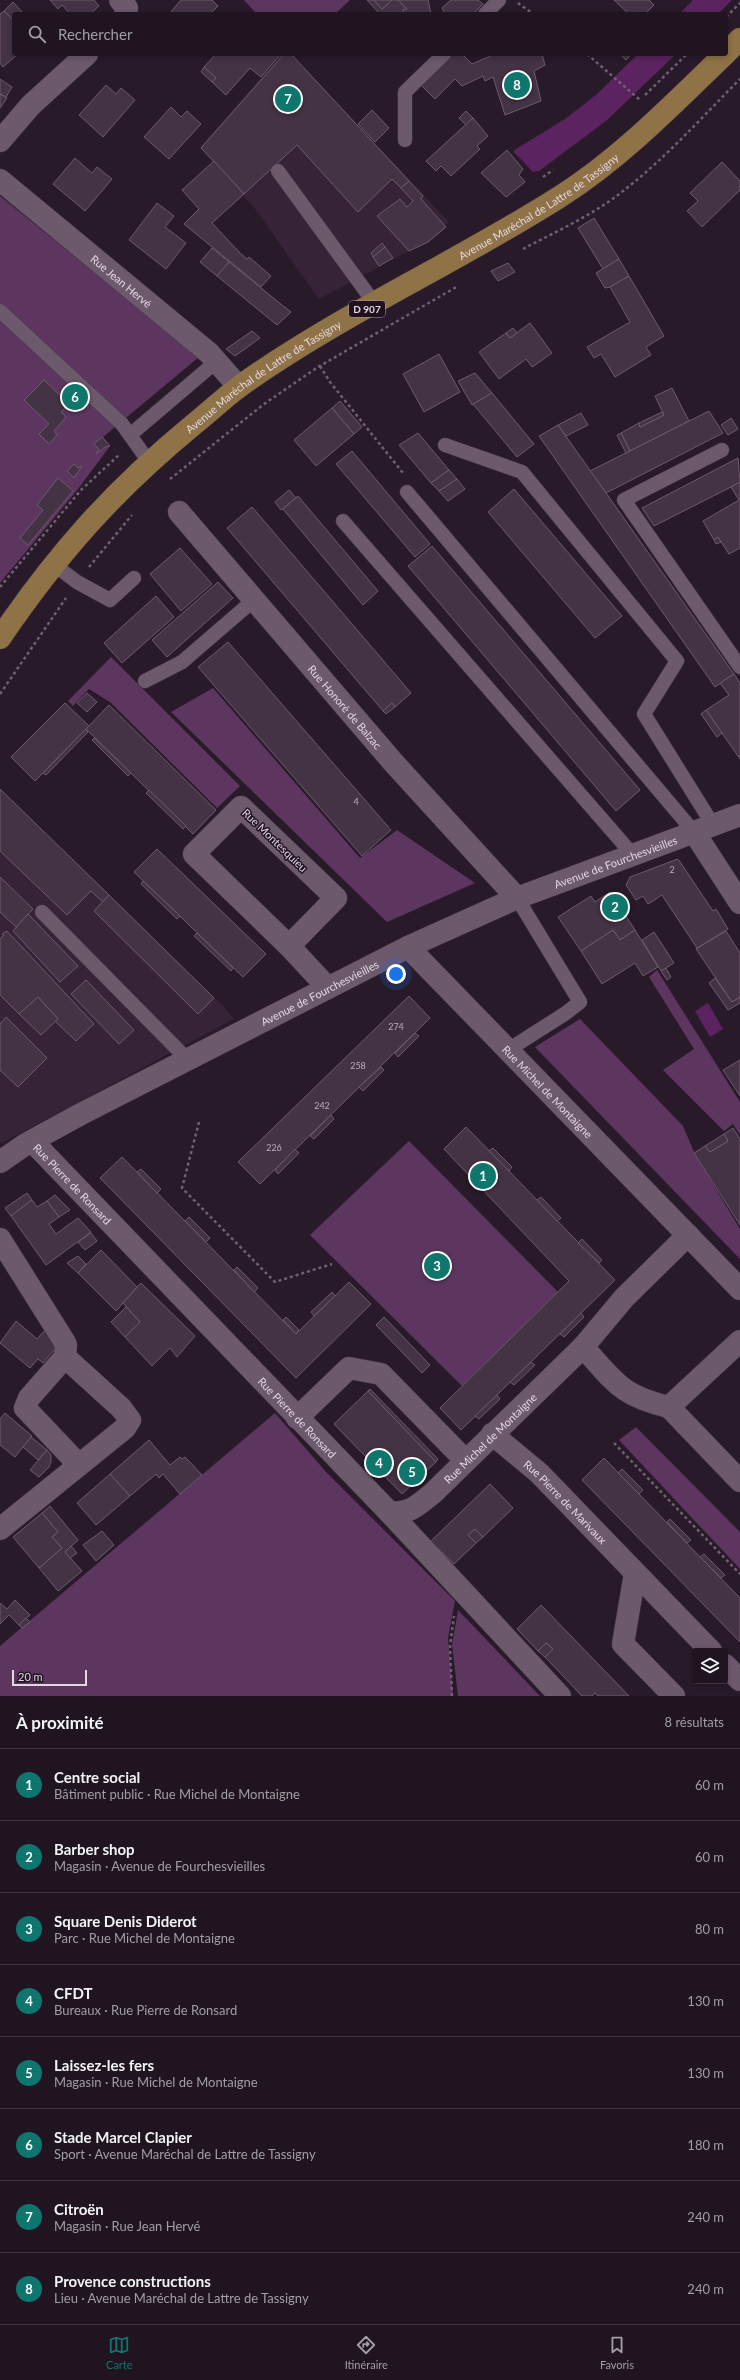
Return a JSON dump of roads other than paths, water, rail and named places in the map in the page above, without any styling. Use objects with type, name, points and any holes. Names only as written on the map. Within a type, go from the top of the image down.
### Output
[{"type":"main road","name":"Avenue Maréchal de Lattre de Tassigny","points":[[728,50],[740,39]]},
{"type":"main road","name":"Avenue Maréchal de Lattre de Tassigny","points":[[0,638],[52,564],[88,522],[148,462],[239,387],[308,343],[568,191],[639,137],[722,56]]},
{"type":"street","points":[[120,0],[127,8],[126,12]]},
{"type":"street","points":[[0,141],[31,105],[86,56]]},
{"type":"street","name":"Rue Jean Hervé","points":[[0,180],[217,361],[239,387]]},
{"type":"street","name":"Rue Honoré de Balzac","points":[[179,512],[392,761],[516,898]]},
{"type":"street","name":"Rue Montesquieu","points":[[289,946],[336,898],[241,807],[194,854],[289,946],[328,988]]},
{"type":"street","name":"Avenue de Fourchesvieilles","points":[[0,1162],[32,1141],[408,947],[516,898],[740,815]]},
{"type":"street","points":[[704,828],[740,903]]},
{"type":"street","name":"Rue Michel de Montaigne","points":[[408,947],[740,1289]]},
{"type":"street","name":"Rue Pierre de Ronsard","points":[[32,1141],[389,1512],[560,1696]]},
{"type":"street","name":"Rue Michel de Montaigne","points":[[389,1512],[400,1514],[409,1512],[433,1493],[465,1460],[583,1347],[624,1298],[688,1235]]},
{"type":"street","points":[[0,1240],[64,1349],[128,1414],[130,1420],[125,1428],[0,1529]]},
{"type":"street","points":[[669,1407],[740,1341]]},
{"type":"street","points":[[583,1347],[622,1390],[644,1401],[669,1407],[740,1481]]},
{"type":"street","points":[[64,1349],[29,1398],[25,1408],[79,1465]]},
{"type":"street","points":[[297,1418],[349,1368],[381,1374],[465,1460]]},
{"type":"street","name":"Rue Pierre de Marivaux","points":[[492,1434],[539,1473],[709,1648]]},
{"type":"street","points":[[635,1573],[623,1644],[674,1696]]},
{"type":"street","points":[[728,1668],[740,1680]]},
{"type":"lane","points":[[487,12],[499,0]]},
{"type":"lane","points":[[405,140],[405,92],[442,56]]},
{"type":"lane","points":[[278,170],[375,304]]},
{"type":"lane","points":[[0,311],[108,411],[130,435],[148,462]]},
{"type":"lane","points":[[130,435],[217,361]]},
{"type":"lane","points":[[445,445],[522,472],[677,661],[644,714],[704,828]]},
{"type":"lane","points":[[722,450],[624,500],[740,667]]},
{"type":"lane","points":[[407,492],[704,828]]},
{"type":"lane","points":[[343,521],[633,855]]},
{"type":"lane","points":[[52,564],[77,582],[110,600],[134,578]]},
{"type":"lane","points":[[145,681],[182,662],[255,599]]},
{"type":"lane","points":[[508,1050],[566,1014],[580,1002],[516,898]]},
{"type":"lane","points":[[42,912],[188,1060]]},
{"type":"place","name":"Provence constructions","points":[[517,85]]},
{"type":"place","name":"Citroën","points":[[288,99]]},
{"type":"place","name":"Stade Marcel Clapier","points":[[75,397]]},
{"type":"place","name":"Barber shop","points":[[615,907]]},
{"type":"place","name":"Centre social","points":[[483,1176]]},
{"type":"place","name":"Square Denis Diderot","points":[[437,1266]]},
{"type":"place","name":"CFDT","points":[[379,1463]]},
{"type":"place","name":"Laissez-les fers","points":[[412,1472]]}]
